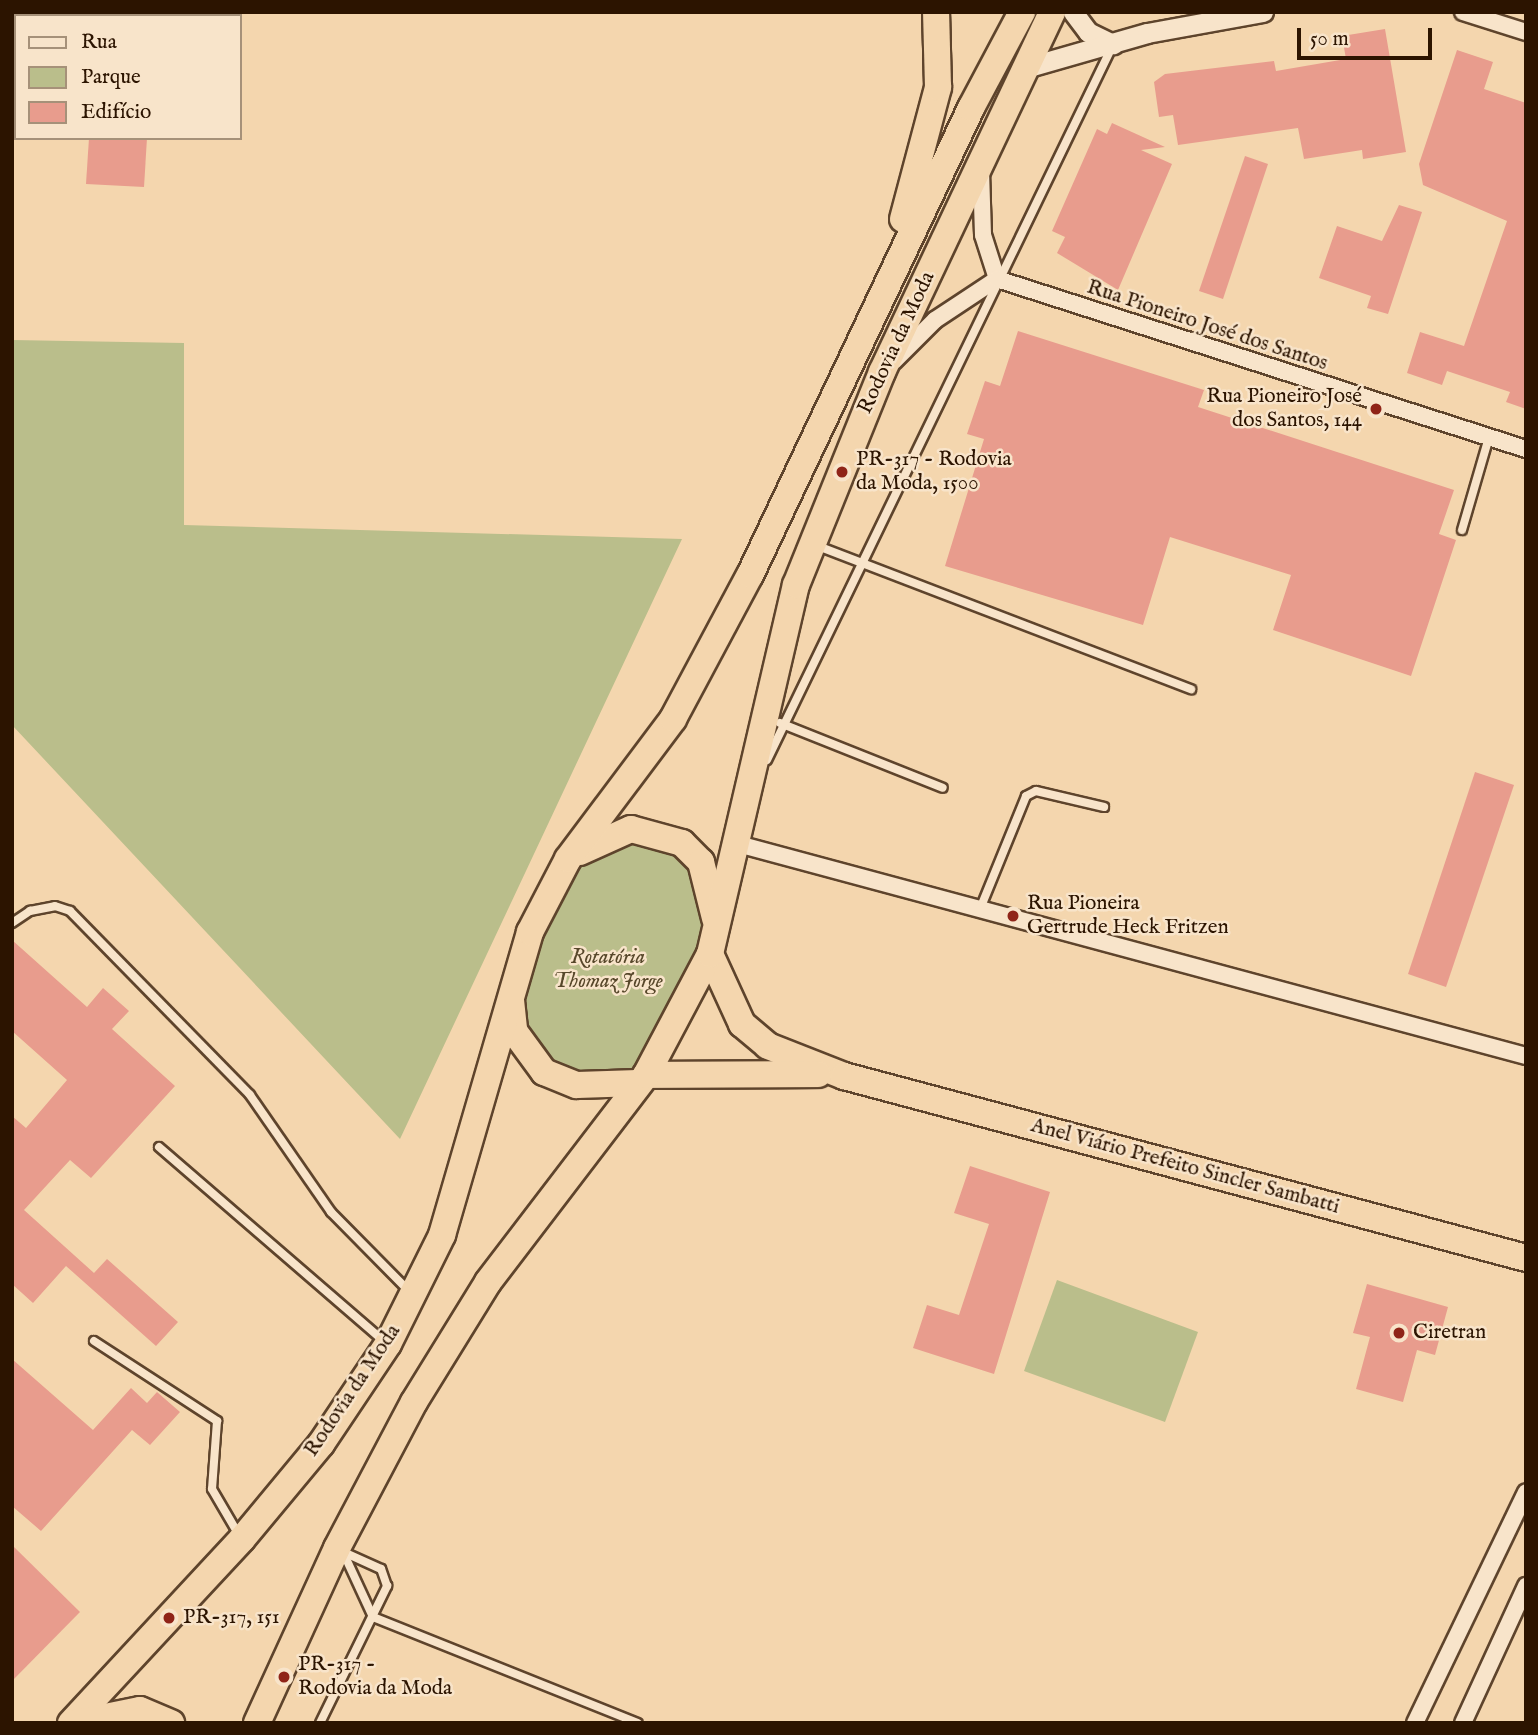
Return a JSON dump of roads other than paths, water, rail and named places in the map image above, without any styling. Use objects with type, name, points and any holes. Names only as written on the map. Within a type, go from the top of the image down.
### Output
[{"type":"highway","points":[[872,317],[933,112],[936,12]]},
{"type":"highway","name":"Rodovia da Moda","points":[[568,859],[673,719],[750,575],[872,317],[1022,12]]},
{"type":"highway","name":"Rodovia da Moda","points":[[713,942],[753,788],[774,721],[774,663],[812,544],[882,372],[1052,12]]},
{"type":"highway","points":[[257,1723],[414,1402],[488,1282],[642,1079],[713,942],[701,862],[682,843],[631,829],[602,837],[568,859],[509,988],[513,1031],[544,1073],[577,1085],[642,1079]]},
{"type":"highway","name":"Anel Viário Prefeito Sincler Sambatti","points":[[713,942],[742,1024],[768,1046],[844,1076],[1526,1258]]},
{"type":"highway","name":"Rodovia da Moda","points":[[73,1723],[242,1539],[321,1444],[388,1344],[442,1235],[509,988]]},
{"type":"highway","name":"Anel Viário Prefeito Sincler Sambatti","points":[[642,1079],[744,1070],[844,1076]]},
{"type":"highway","points":[[73,1723],[140,1710],[172,1723]]},
{"type":"street","points":[[1073,12],[1088,32],[1113,44]]},
{"type":"street","points":[[1025,68],[1113,44],[1263,12]]},
{"type":"street","points":[[1463,12],[1526,32]]},
{"type":"street","points":[[882,372],[935,320],[997,279],[984,235],[981,167]]},
{"type":"street","name":"Rua Pioneiro José dos Santos","points":[[997,279],[1526,449]]},
{"type":"street","points":[[738,844],[1526,1056]]},
{"type":"street","points":[[1415,1723],[1526,1492]]},
{"type":"street","points":[[1463,1723],[1526,1586]]},
{"type":"lane","points":[[943,788],[774,721],[862,560],[1113,44]]},
{"type":"lane","points":[[1462,530],[1489,437]]},
{"type":"lane","points":[[812,544],[862,560],[1191,689]]},
{"type":"lane","points":[[980,909],[1026,796],[1036,791],[1104,807]]},
{"type":"lane","points":[[12,923],[43,909],[70,911],[250,1095],[331,1212],[413,1296]]},
{"type":"lane","points":[[159,1147],[388,1344]]},
{"type":"lane","points":[[94,1341],[217,1422],[212,1489],[242,1539]]},
{"type":"lane","points":[[320,1723],[373,1618],[385,1577],[340,1550]]},
{"type":"lane","points":[[340,1550],[373,1618],[638,1723]]},
{"type":"place","name":"Rua Pioneiro José dos Santos, 144","points":[[1376,409]]},
{"type":"place","name":"PR-317 - Rodovia da Moda, 1500","points":[[842,472]]},
{"type":"place","name":"Rua Pioneira Gertrude Heck Fritzen","points":[[1013,916]]},
{"type":"place","name":"Ciretran","points":[[1399,1333]]},
{"type":"place","name":"PR-317, 151","points":[[169,1618]]},
{"type":"place","name":"PR-317 - Rodovia da Moda","points":[[284,1677]]},
{"type":"park label","name":"Rotatória Thomaz Jorge","points":[[608,970]]}]
